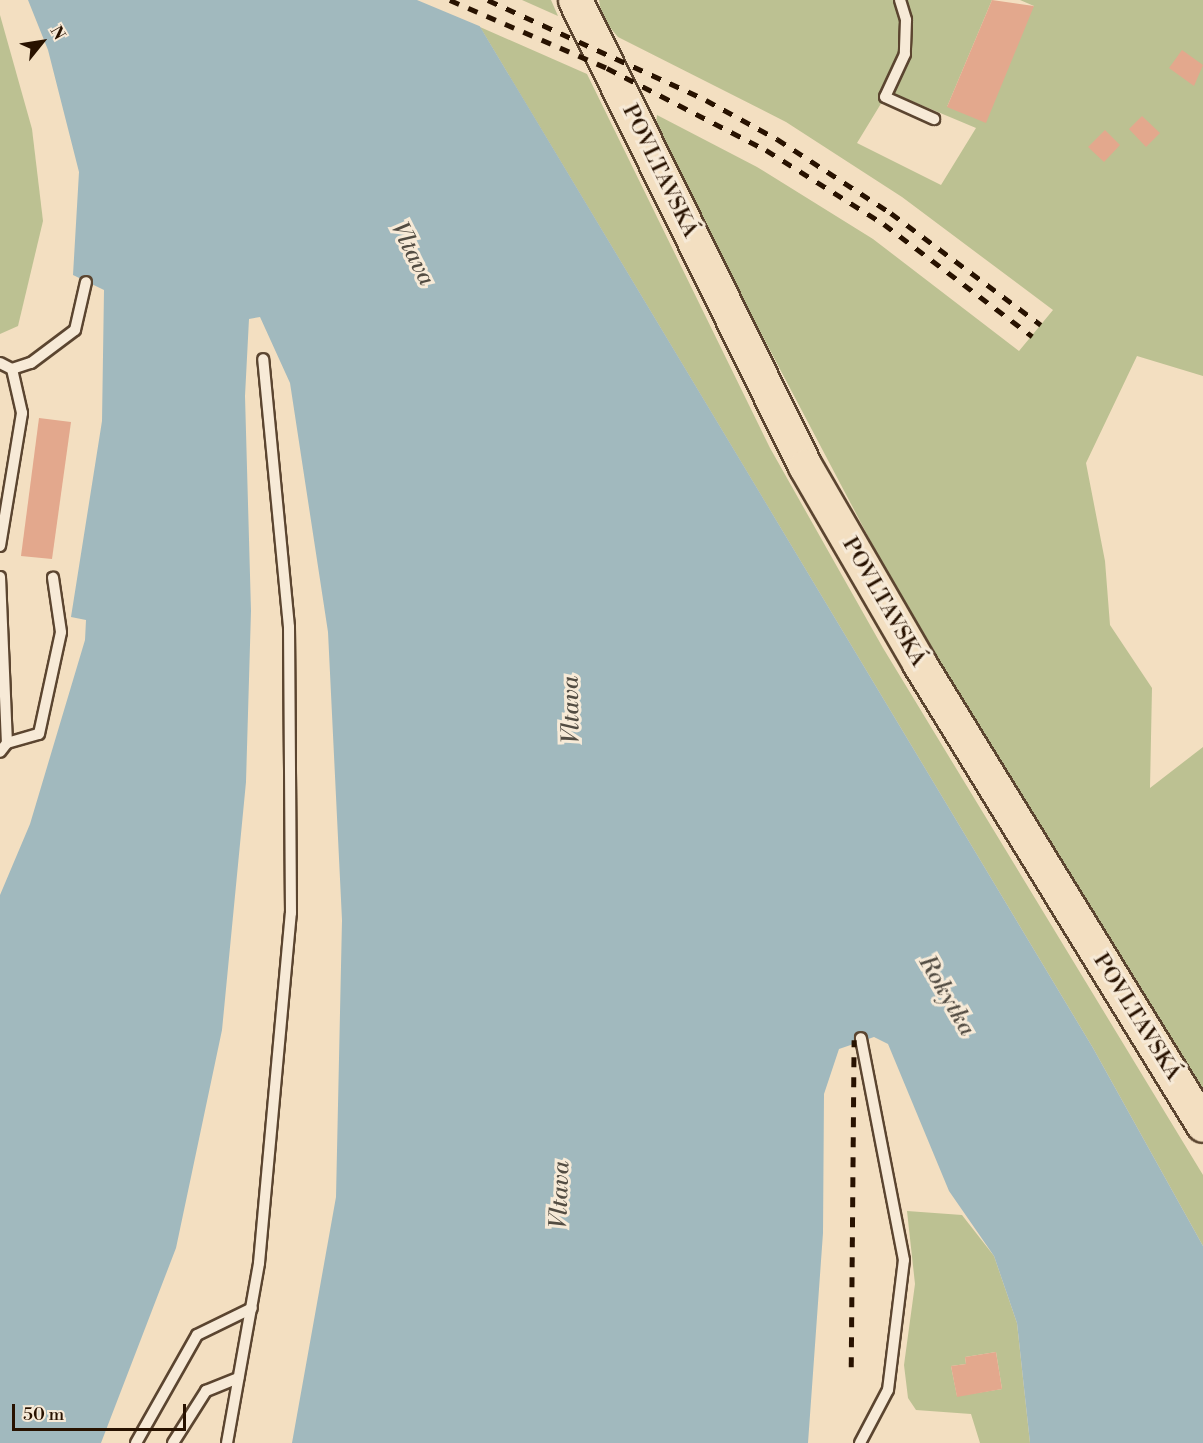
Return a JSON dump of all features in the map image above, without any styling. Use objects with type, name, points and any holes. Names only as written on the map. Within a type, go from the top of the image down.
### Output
[{"type":"main road","name":"POVLTAVSKÁ","points":[[575,0],[805,466],[919,663],[1203,1125]]},
{"type":"main road","name":"POVLTAVSKÁ","points":[[590,0],[604,57]]},
{"type":"lane","points":[[900,0],[906,20],[905,54],[885,97],[933,119]]},
{"type":"lane","points":[[12,369],[45,354],[75,330],[86,282]]},
{"type":"lane","points":[[227,1443],[252,1308],[291,913],[289,627],[263,359]]},
{"type":"lane","points":[[0,363],[12,369]]},
{"type":"lane","points":[[0,546],[22,414],[12,369]]},
{"type":"lane","points":[[0,577],[3,747],[39,734],[60,632],[53,578]]},
{"type":"lane","points":[[860,1443],[888,1390],[904,1260],[861,1038]]},
{"type":"lane","points":[[136,1443],[197,1335],[252,1308]]},
{"type":"lane","points":[[173,1443],[206,1391],[239,1378]]},
{"type":"green space","points":[[522,0],[551,0],[558,16]]},
{"type":"green space","points":[[599,0],[992,0],[947,107],[1034,6],[1020,0],[1203,0],[1203,376],[1137,356],[1086,463],[1105,561],[1110,625],[1152,688],[1150,788],[1203,747],[1203,1093],[948,688],[655,132],[657,115],[757,167],[873,239],[1019,351],[1053,310],[902,197],[786,122],[618,37],[602,18]],"holes":[[[895,94],[976,128],[941,185],[857,143],[885,97]]]},
{"type":"green space","points":[[0,15],[32,129],[43,221],[18,326],[0,334]]},
{"type":"green space","points":[[480,27],[587,74],[770,448],[883,648],[1203,1175],[1203,1246],[1093,1048]]},
{"type":"green space","points":[[907,1211],[962,1215],[994,1256],[1017,1323],[1030,1443],[980,1443],[971,1414],[916,1410],[908,1398],[904,1365],[915,1284]],"holes":[[[996,1352],[1002,1389],[957,1396],[951,1366],[966,1364],[965,1357]]]},
{"type":"water","points":[[28,0],[478,0],[475,18],[1093,1048],[1203,1246],[1203,1443],[1030,1443],[1017,1323],[994,1256],[949,1191],[888,1044],[874,1037],[839,1049],[824,1094],[823,1233],[808,1443],[292,1443],[336,1197],[342,920],[328,632],[290,383],[260,317],[249,319],[245,396],[251,611],[246,782],[222,1030],[176,1248],[101,1443],[0,1443],[0,895],[30,824],[85,640],[86,620],[71,617],[102,421],[104,290],[73,275],[79,172],[48,50]]},
{"type":"pier","points":[[417,0],[481,0],[478,17],[484,28]]},
{"type":"building","points":[[992,0],[1034,6],[986,123],[947,107]]},
{"type":"building","points":[[1182,50],[1203,65],[1194,86],[1169,68]]},
{"type":"building","points":[[1142,116],[1160,133],[1146,147],[1129,129]]},
{"type":"building","points":[[1105,130],[1120,145],[1104,162],[1088,147]]},
{"type":"building","points":[[39,418],[71,422],[52,559],[21,556]]},
{"type":"building","points":[[996,1352],[1002,1389],[957,1397],[951,1366],[966,1364],[965,1357]]},
{"type":"railway","points":[[450,0],[607,68],[766,150],[884,224],[1032,336]]},
{"type":"railway","points":[[488,0],[706,100],[777,139],[891,213],[1041,325]]},
{"type":"railway","points":[[851,1367],[854,1040]]},
{"type":"water label","name":"Vltava","points":[[412,254]]},
{"type":"water label","name":"Vltava","points":[[572,710]]},
{"type":"water label","name":"Rokytka","points":[[946,996]]},
{"type":"water label","name":"Vltava","points":[[561,1195]]}]
